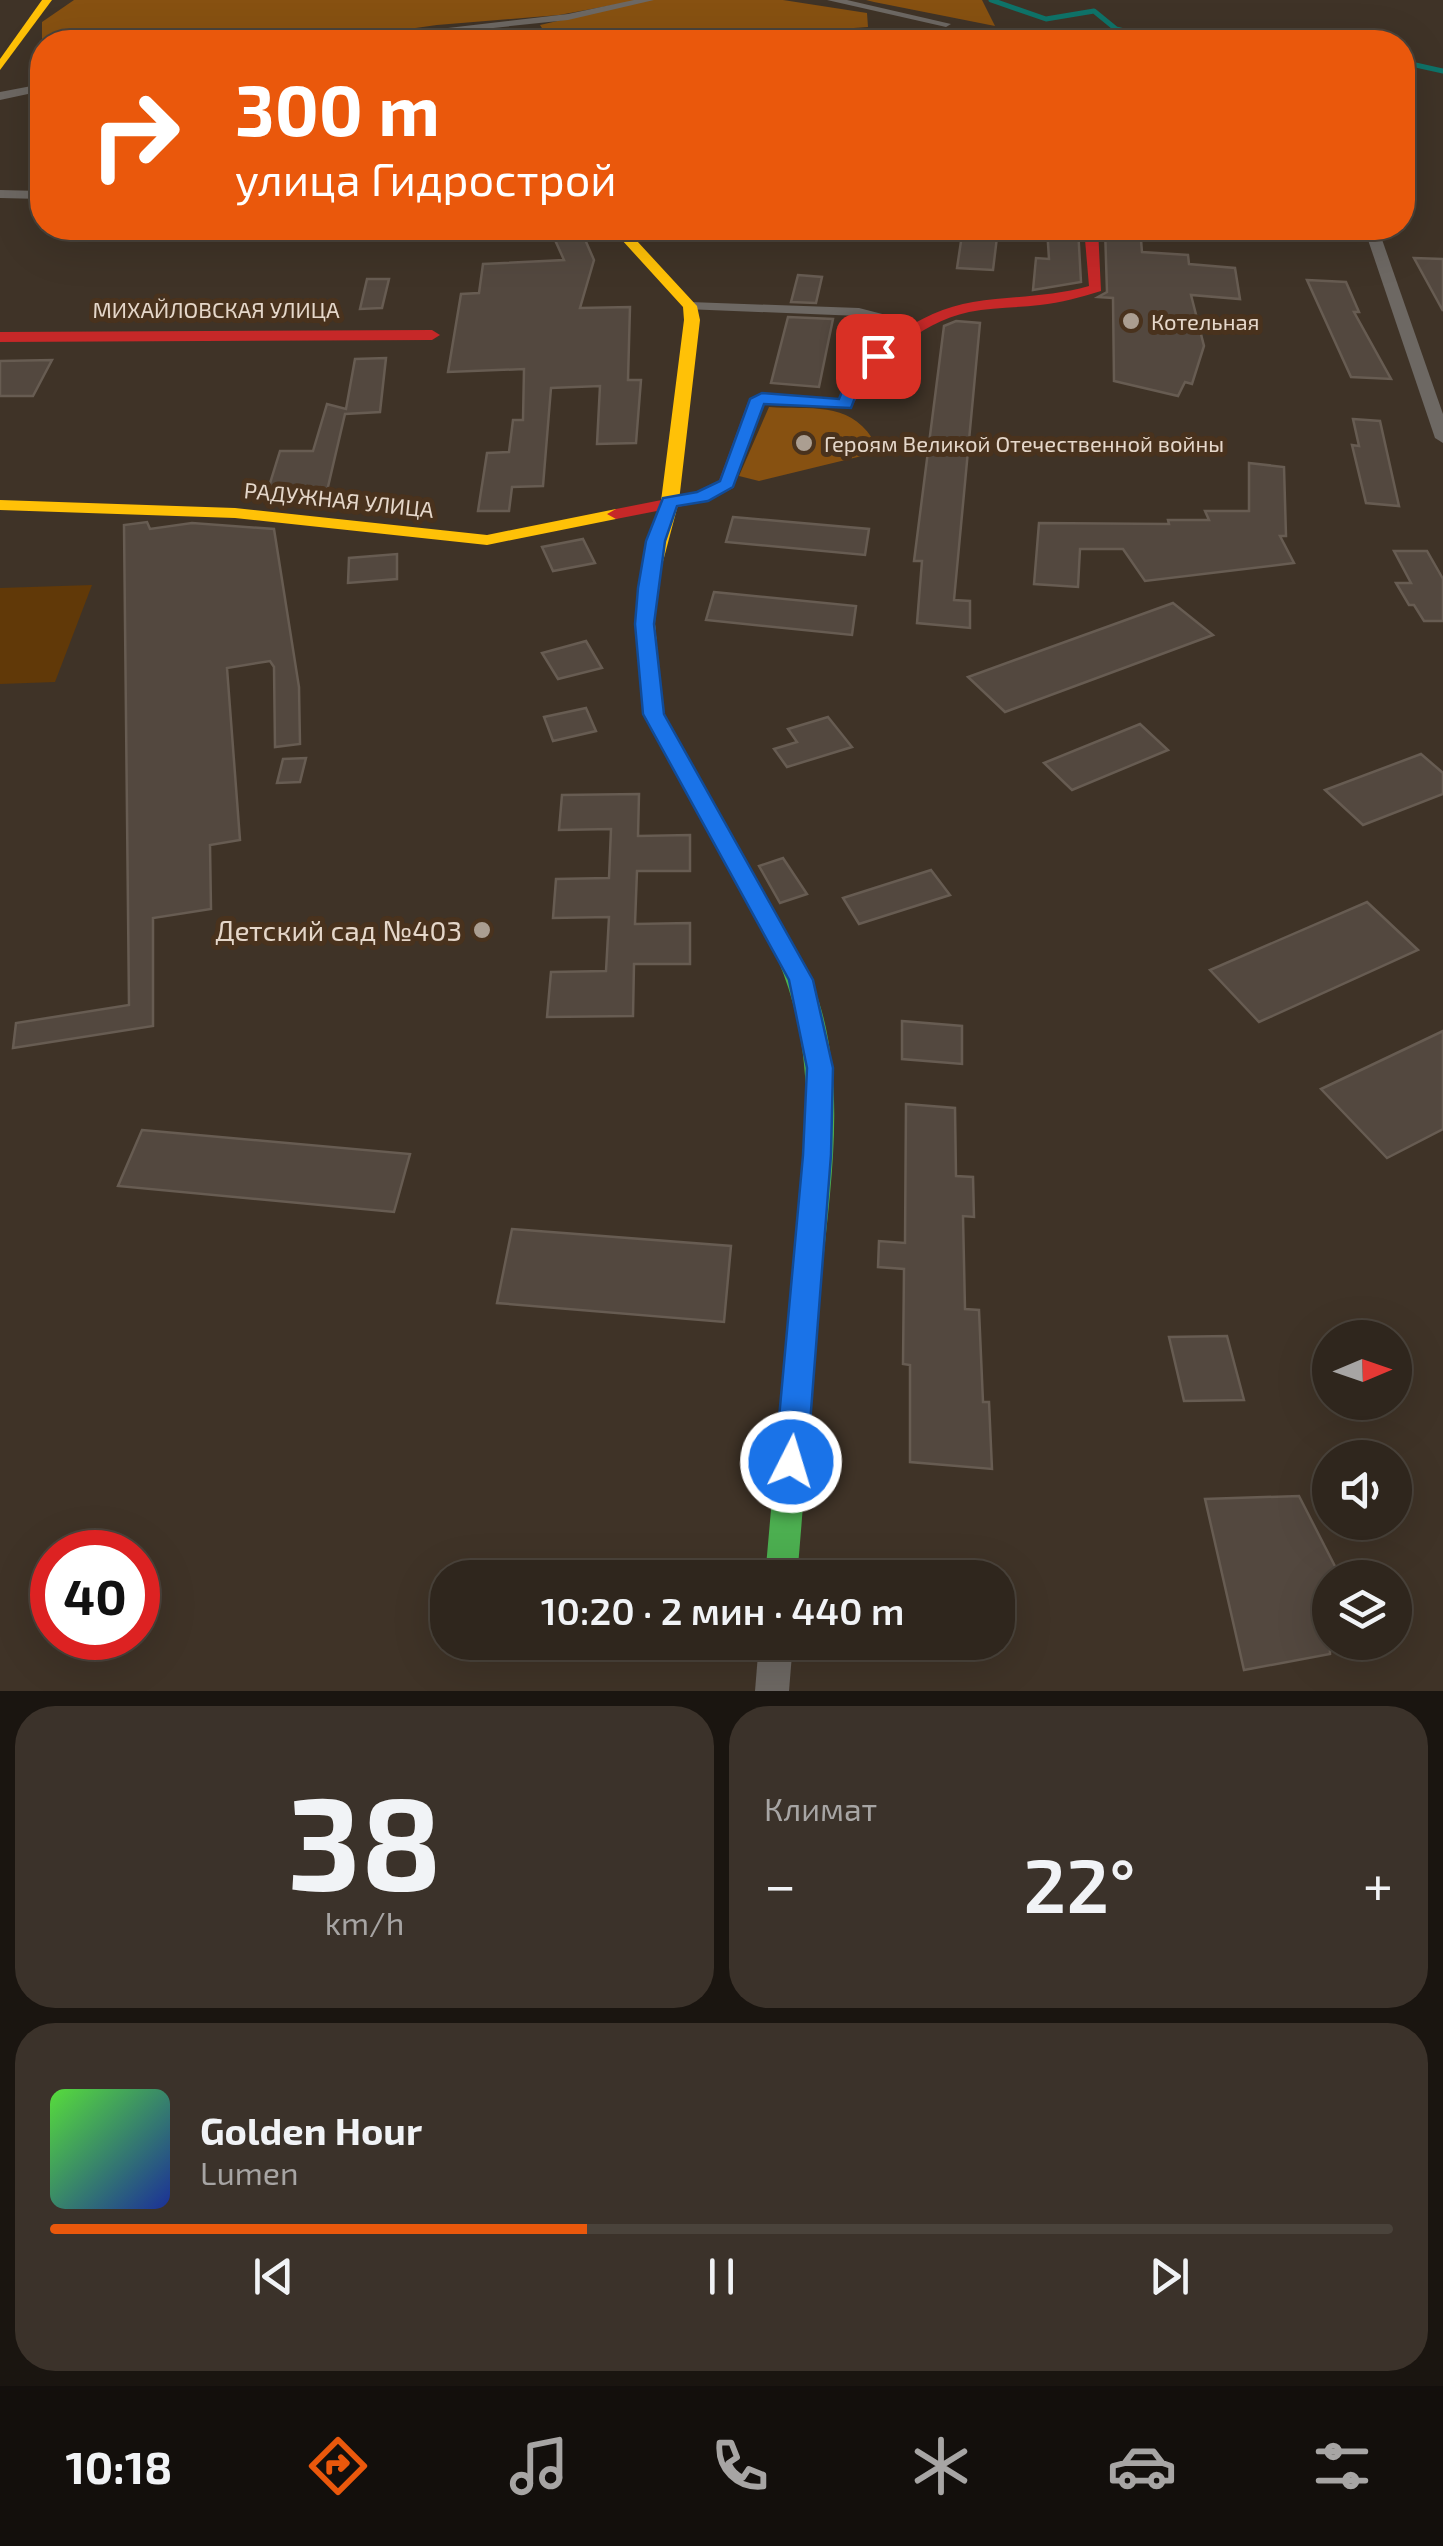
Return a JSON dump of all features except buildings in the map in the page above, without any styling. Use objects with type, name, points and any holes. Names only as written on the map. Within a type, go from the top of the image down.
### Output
[{"type":"street","points":[[0,67],[47,0]]},
{"type":"street","points":[[478,30],[526,26],[649,0]]},
{"type":"street","points":[[832,0],[946,24]]},
{"type":"street","points":[[0,96],[30,90]]},
{"type":"street","points":[[0,194],[30,195]]},
{"type":"street","points":[[629,240],[690,306],[692,320],[670,502],[656,541],[647,588],[644,624],[653,714],[801,980],[820,1068],[817,1155],[783,1560]]},
{"type":"street","points":[[690,306],[859,312],[913,324],[971,302],[1052,300],[1096,288],[1093,240]]},
{"type":"street","points":[[1374,240],[1443,438]]},
{"type":"street","name":"РАДУЖНАЯ УЛИЦА","points":[[0,505],[234,513],[486,540],[702,497],[727,484],[756,402],[762,398],[846,404],[857,373],[913,324]]},
{"type":"street","name":"МИХАЙЛОВСКАЯ УЛИЦА","points":[[0,337],[432,335]]},
{"type":"street","points":[[772,1691],[775,1660]]},
{"type":"shaded area","points":[[74,0],[640,0],[559,15],[401,30],[42,30],[42,22]]},
{"type":"shaded area","points":[[649,0],[783,0],[867,13],[868,27],[543,30],[540,25]]},
{"type":"shaded area","points":[[866,0],[982,0],[995,26],[874,2]]},
{"type":"shaded area","points":[[769,407],[827,410],[852,418],[872,438],[866,455],[759,481],[739,476]]},
{"type":"shaded area","points":[[92,585],[55,682],[0,684],[0,588]]},
{"type":"waterway","points":[[991,0],[1046,19],[1094,11],[1120,30]]},
{"type":"waterway","points":[[1415,65],[1443,71]]},
{"type":"traffic: fast","points":[[783,1560],[820,1129],[816,1039],[806,998],[790,960]]},
{"type":"traffic: slow","points":[[0,67],[47,0]]},
{"type":"traffic: slow","points":[[629,240],[690,306],[692,320],[670,501],[647,588],[645,624],[653,714],[790,960]]},
{"type":"traffic: slow","points":[[0,505],[235,513],[487,540],[616,514]]},
{"type":"traffic: jam","points":[[616,514],[702,497],[727,484],[756,402],[762,398],[845,405],[859,379],[920,326],[969,307],[1041,301],[1096,288],[1092,240]]},
{"type":"traffic: jam","points":[[0,337],[432,335]]},
{"type":"place","name":"Котельная","points":[[1131,321]]},
{"type":"place","name":"Героям Великой Отечественной войны","points":[[804,443]]},
{"type":"place","name":"Детский сад №403","points":[[482,930]]},
{"type":"route","points":[[791,1462],[817,1155],[820,1068],[810,1004],[801,980],[653,714],[644,624],[656,541],[670,502],[702,497],[727,484],[756,402],[762,398],[846,404],[857,373],[878,356]]}]
